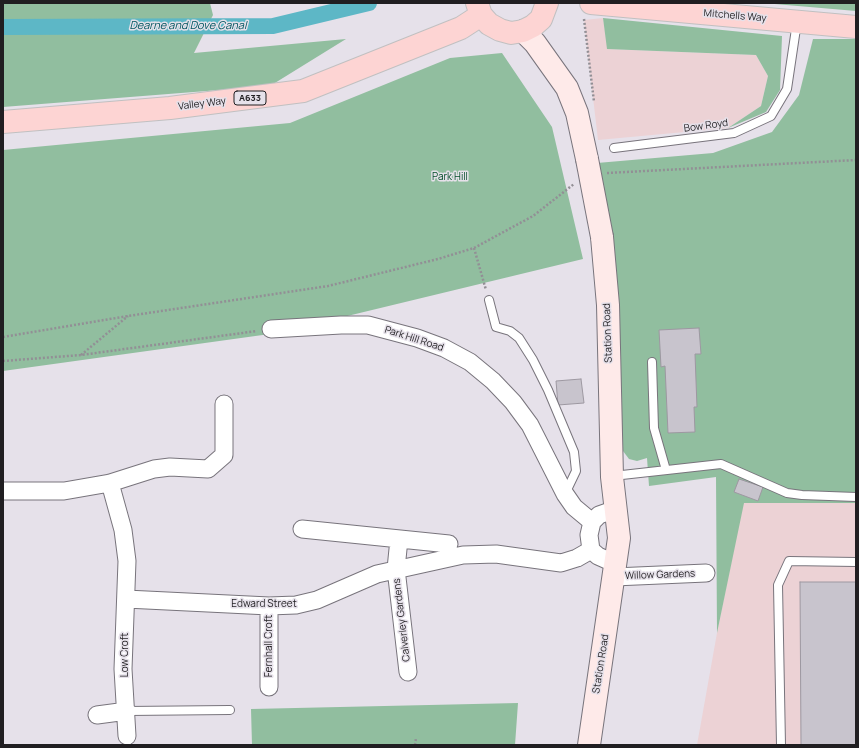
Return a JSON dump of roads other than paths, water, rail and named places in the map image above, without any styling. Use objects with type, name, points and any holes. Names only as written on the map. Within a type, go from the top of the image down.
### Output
[{"type":"main road","points":[[479,9],[489,24],[500,30],[512,33],[523,31],[533,26],[541,18],[547,3]]},
{"type":"main road","name":"Valley Way","points":[[3,122],[170,108],[303,91],[461,28],[479,9]]},
{"type":"main road","name":"Mitchells Way","points":[[587,9],[856,27]]},
{"type":"main road","name":"Station Road","points":[[523,31],[535,42],[567,88],[577,113],[594,166],[602,237],[608,305],[612,477],[620,538],[589,745]]},
{"type":"street","name":"Park Hill Road","points":[[271,329],[368,325],[437,345],[470,362],[498,386],[513,402],[530,425],[565,494],[574,507],[592,522]]},
{"type":"street","points":[[3,491],[64,491],[110,483],[154,469],[170,467],[208,468],[224,455],[224,404]]},
{"type":"street","name":"Low Croft","points":[[110,483],[124,530],[127,561],[123,669],[127,711],[127,736]]},
{"type":"street","points":[[615,569],[607,560],[598,556],[591,550],[589,535],[592,522],[599,515],[616,509]]},
{"type":"street","points":[[302,529],[449,544]]},
{"type":"street","points":[[396,569],[399,539]]},
{"type":"street","name":"Edward Street","points":[[126,599],[269,606],[296,605],[317,600],[377,574],[463,555],[489,554],[561,563],[578,558],[591,550]]},
{"type":"street","name":"Calverley Gardens","points":[[396,569],[408,672]]},
{"type":"street","name":"Willow Gardens","points":[[615,569],[706,573]]},
{"type":"street","name":"Fernhall Croft","points":[[269,606],[270,687]]},
{"type":"street","points":[[97,715],[127,711]]},
{"type":"lane","name":"Bow Royd","points":[[614,148],[734,133],[771,116],[787,89],[797,22]]},
{"type":"lane","points":[[489,300],[496,327],[510,331],[519,338],[533,360],[574,452],[576,471],[565,494]]},
{"type":"lane","points":[[652,362],[654,428],[666,470]]},
{"type":"lane","points":[[612,477],[721,464],[787,492],[802,495],[856,497]]},
{"type":"lane","points":[[780,745],[778,585],[789,561],[856,562]]},
{"type":"lane","points":[[127,711],[230,710]]},
{"type":"waterway","name":"Dearne and Dove Canal","points":[[3,27],[273,26],[369,3]]},
{"type":"park label","name":"Park Hill","points":[[450,177]]}]
